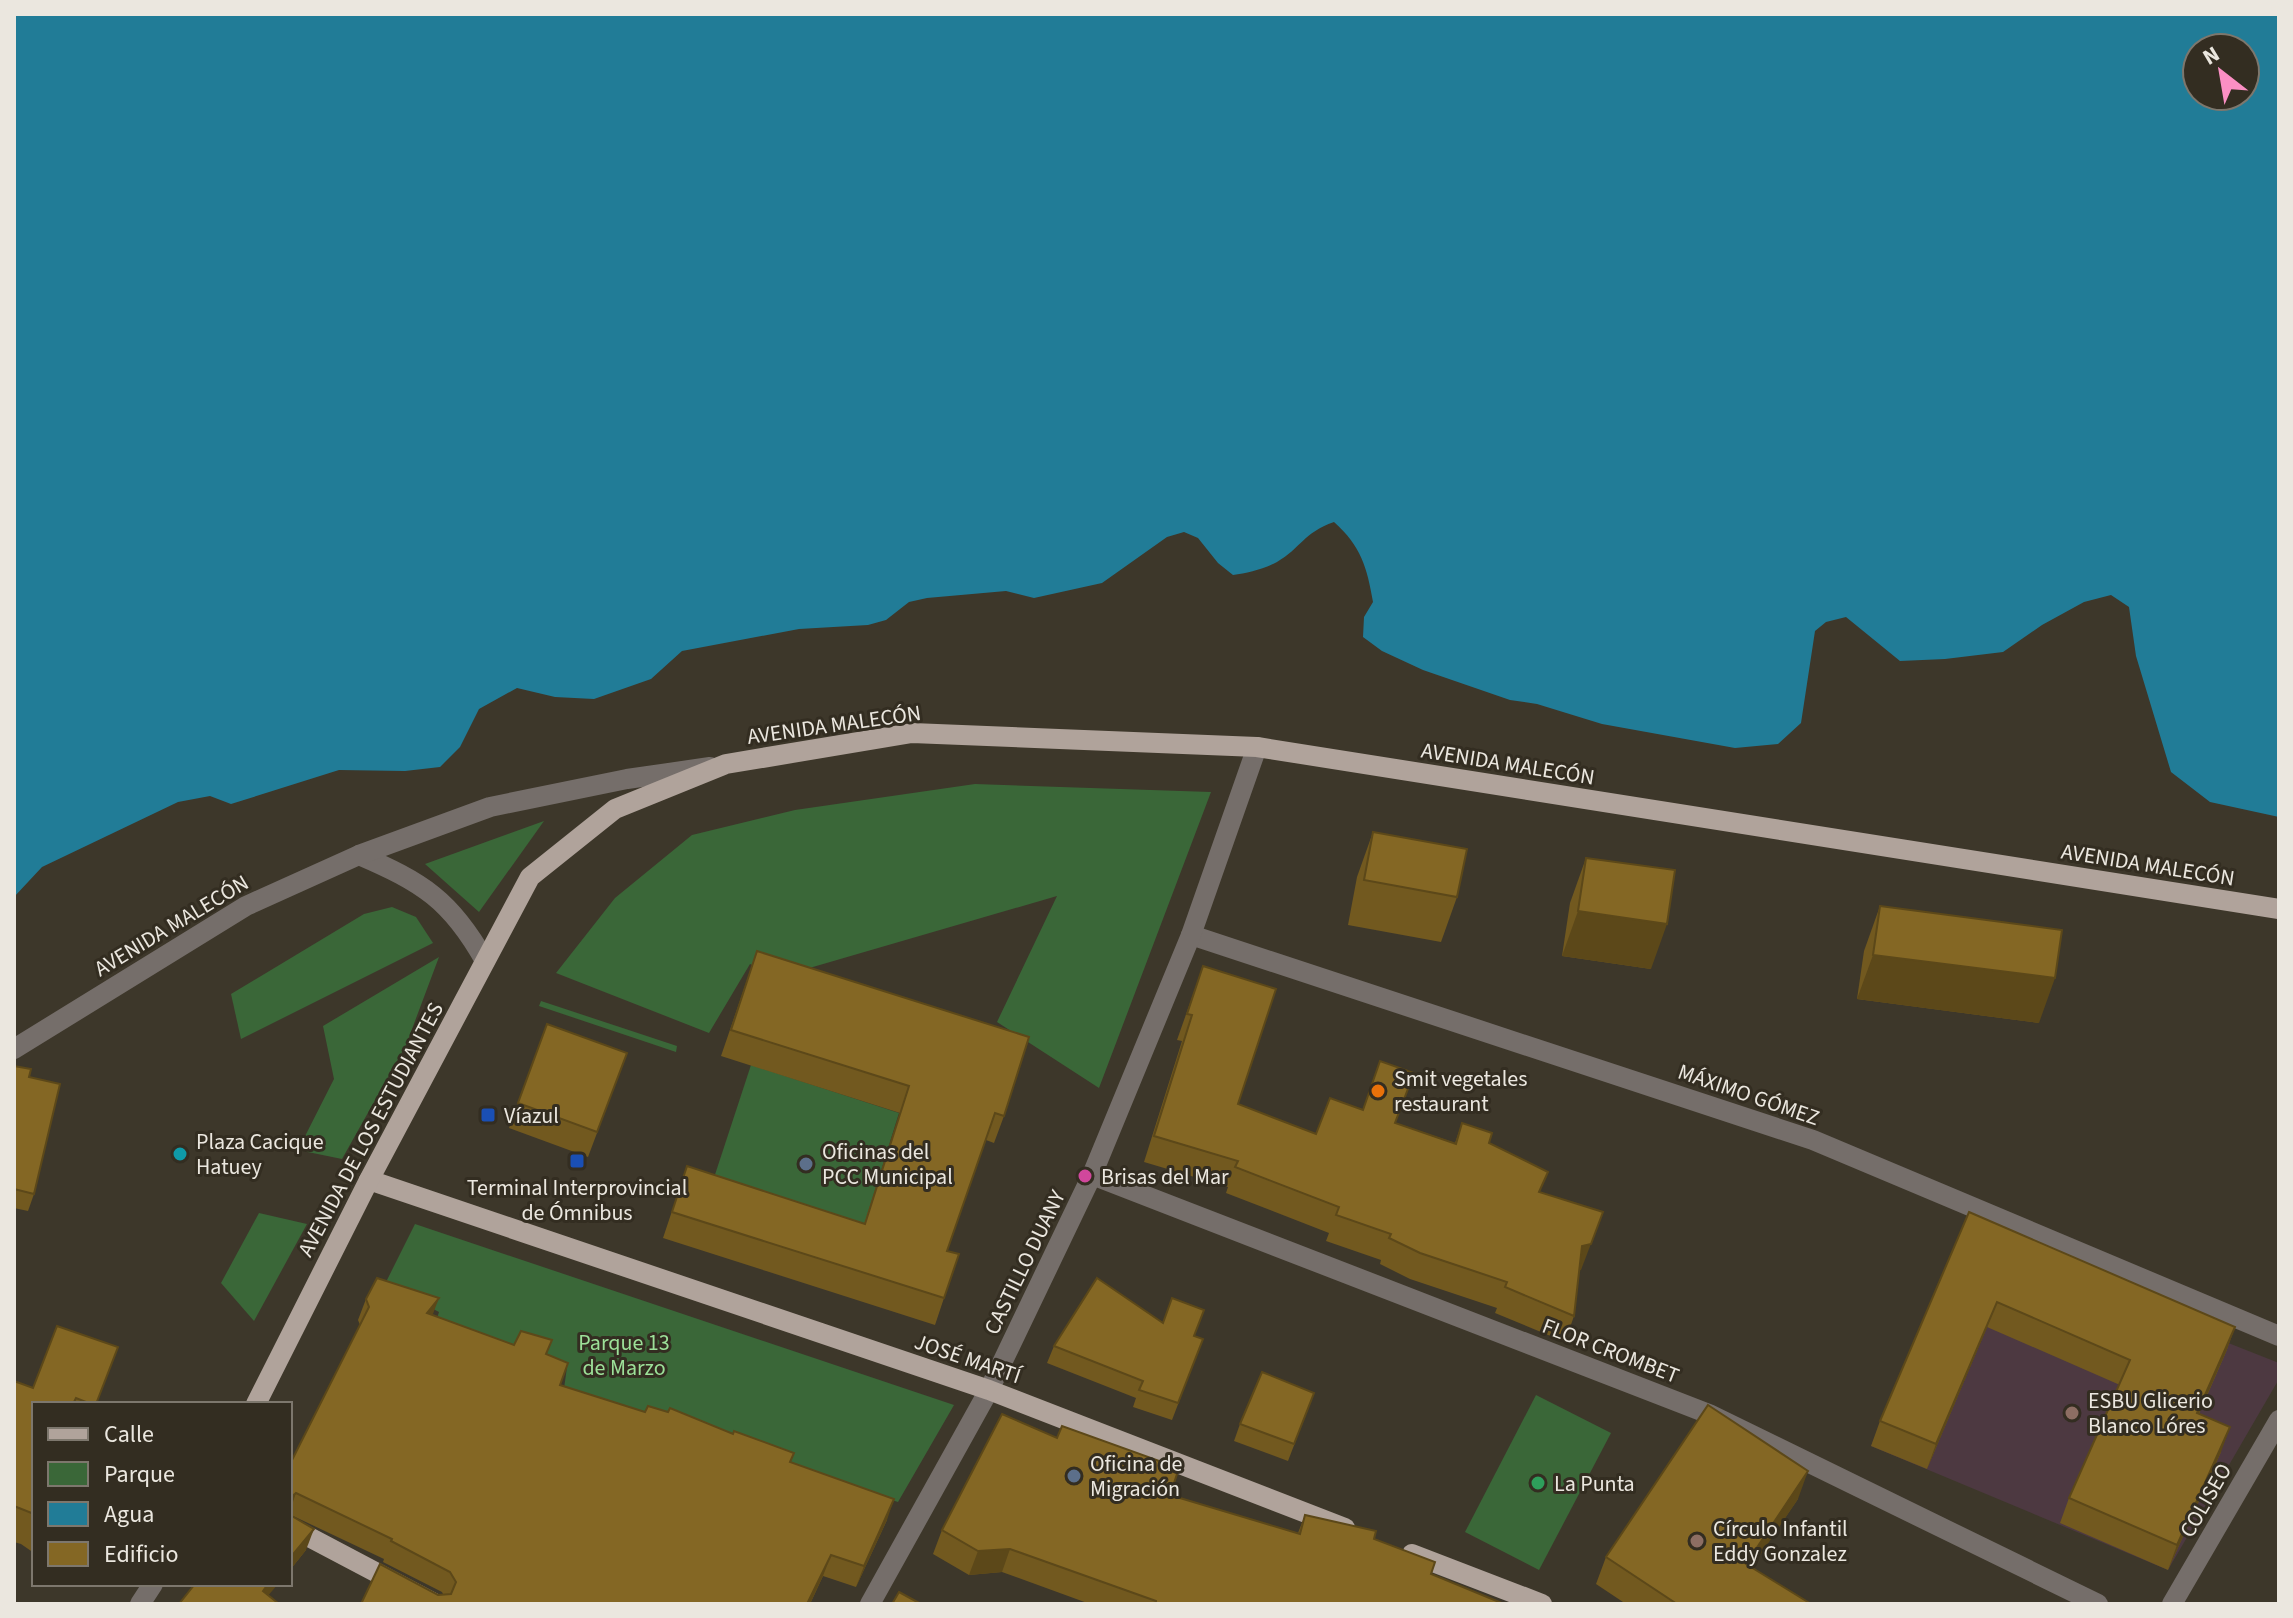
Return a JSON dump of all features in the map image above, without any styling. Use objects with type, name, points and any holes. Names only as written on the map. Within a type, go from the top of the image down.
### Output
[{"type":"main road","name":"AVENIDA MALECÓN","points":[[530,877],[615,809],[726,764],[912,733],[1257,747],[2279,909]]},
{"type":"main road","name":"AVENIDA DE LOS ESTUDIANTES","points":[[257,1402],[369,1180],[530,877]]},
{"type":"main road","name":"JOSÉ MARTÍ","points":[[369,1180],[989,1390],[1367,1537]]},
{"type":"main road","points":[[292,1528],[436,1604]]},
{"type":"main road","points":[[1396,1548],[1542,1604]]},
{"type":"street","name":"CASTILLO DUANY","points":[[870,1604],[989,1390],[1092,1175],[1191,935],[1257,747]]},
{"type":"street","name":"AVENIDA MALECÓN","points":[[14,1049],[246,906],[359,855],[490,807],[627,779],[726,764]]},
{"type":"street","points":[[359,855],[407,876],[443,902],[468,932],[485,961]]},
{"type":"street","name":"MÁXIMO GÓMEZ","points":[[1191,935],[1813,1140],[2279,1336]]},
{"type":"street","name":"FLOR CROMBET","points":[[1092,1175],[1709,1414],[2098,1604]]},
{"type":"street","name":"COLISEO","points":[[2172,1604],[2279,1420]]},
{"type":"street","points":[[140,1604],[152,1586]]},
{"type":"shaded area","name":"ESBU Glicerio Blanco Lóres","points":[[1960,1237],[2279,1363],[2279,1379],[2168,1570],[1871,1446]]},
{"type":"green space","points":[[975,784],[1211,792],[1099,1088],[997,1022],[1057,896],[782,976],[750,964],[709,1033],[556,973],[615,898],[692,835],[795,810]]},
{"type":"green space","points":[[544,821],[479,912],[425,864]]},
{"type":"green space","points":[[392,907],[416,917],[433,943],[241,1039],[231,994],[364,914]]},
{"type":"green space","points":[[439,957],[406,1045],[342,1159],[298,1150],[334,1079],[323,1026]]},
{"type":"green space","points":[[541,1001],[677,1046],[676,1052],[539,1006]]},
{"type":"green space","points":[[751,1065],[899,1113],[856,1251],[706,1202]]},
{"type":"green space","points":[[259,1213],[307,1224],[254,1321],[221,1283]]},
{"type":"green space","name":"Parque 13 de Marzo","points":[[415,1224],[954,1405],[898,1502],[627,1414],[562,1403],[567,1367],[478,1336],[434,1328],[439,1312],[385,1284]]},
{"type":"green space","name":"La Punta","points":[[1536,1395],[1611,1433],[1539,1570],[1465,1532]]},
{"type":"water","points":[[14,14],[2279,14],[2279,817],[2210,802],[2171,772],[2136,656],[2129,607],[2111,595],[2084,602],[2042,625],[2003,652],[1945,659],[1900,661],[1846,617],[1826,622],[1815,631],[1801,723],[1778,744],[1735,748],[1602,724],[1537,704],[1510,700],[1423,670],[1382,651],[1363,637],[1364,617],[1373,602],[1365,568],[1351,540],[1334,522],[1315,531],[1277,562],[1244,573],[1233,575],[1218,563],[1198,538],[1184,532],[1167,537],[1102,583],[1034,598],[1006,591],[927,598],[909,602],[886,620],[868,625],[799,629],[682,651],[651,679],[594,699],[555,697],[517,688],[479,709],[460,747],[440,767],[405,771],[339,770],[231,804],[210,796],[178,802],[42,867],[14,897]]},
{"type":"building","points":[[1373,832],[1467,849],[1457,897],[1364,880]]},
{"type":"building","points":[[1586,858],[1675,870],[1667,924],[1578,911]]},
{"type":"building","points":[[1880,906],[2062,930],[2055,978],[1873,955]]},
{"type":"building","points":[[757,951],[1029,1037],[1004,1116],[995,1113],[947,1251],[959,1254],[944,1298],[672,1212],[687,1166],[865,1224],[909,1086],[731,1030]]},
{"type":"building","points":[[1203,966],[1276,989],[1238,1104],[1316,1134],[1330,1098],[1363,1110],[1380,1061],[1414,1073],[1395,1123],[1456,1144],[1462,1123],[1492,1133],[1489,1143],[1548,1172],[1539,1192],[1603,1212],[1591,1244],[1582,1246],[1574,1316],[1505,1287],[1507,1282],[1420,1253],[1389,1238],[1391,1234],[1336,1215],[1339,1207],[1235,1167],[1238,1161],[1154,1136],[1192,1015],[1187,1014]]},
{"type":"building","points":[[547,1024],[627,1053],[597,1132],[518,1103]]},
{"type":"building","points":[[14,1066],[31,1069],[29,1077],[60,1084],[34,1194],[14,1189]]},
{"type":"building","points":[[1969,1212],[2235,1327],[2197,1413],[2230,1427],[2177,1545],[2069,1498],[2130,1360],[1997,1302],[1936,1444],[1880,1421]]},
{"type":"building","points":[[377,1278],[439,1298],[427,1313],[514,1345],[521,1331],[552,1340],[546,1354],[568,1363],[560,1385],[645,1412],[648,1406],[668,1412],[670,1408],[733,1434],[734,1431],[794,1453],[790,1462],[894,1499],[864,1566],[831,1555],[807,1604],[361,1604],[380,1564],[438,1595],[451,1594],[456,1582],[450,1572],[392,1539],[296,1493],[292,1496],[292,1460],[369,1307],[366,1299]]},
{"type":"building","points":[[1097,1278],[1163,1323],[1172,1298],[1204,1310],[1194,1336],[1203,1339],[1178,1403],[1139,1390],[1143,1381],[1054,1346]]},
{"type":"building","points":[[57,1326],[118,1347],[97,1402],[76,1398],[74,1402],[32,1402],[32,1513],[14,1506],[14,1381],[33,1388]]},
{"type":"building","points":[[1262,1372],[1314,1393],[1294,1444],[1240,1424]]},
{"type":"building","name":"Círculo Infantil Eddy Gonzalez","points":[[1708,1405],[1808,1471],[1746,1564],[1811,1604],[1677,1604],[1606,1557]]},
{"type":"building","points":[[1002,1414],[1057,1438],[1062,1426],[1179,1468],[1170,1495],[1300,1534],[1305,1515],[1376,1531],[1374,1539],[1435,1562],[1431,1574],[1504,1604],[1158,1604],[1010,1549],[978,1551],[942,1530]]},
{"type":"building","points":[[292,1516],[314,1529],[292,1556]]},
{"type":"building","points":[[193,1586],[267,1586],[263,1591],[279,1604],[179,1604]]},
{"type":"building","points":[[899,1592],[921,1604],[892,1604]]},
{"type":"place","name":"Smit vegetales restaurant","points":[[1378,1091]]},
{"type":"place","name":"Víazul","points":[[488,1115]]},
{"type":"place","name":"Plaza Cacique Hatuey","points":[[180,1154]]},
{"type":"place","name":"Terminal Interprovincial de Ómnibus","points":[[577,1161]]},
{"type":"place","name":"Oficinas del PCC Municipal","points":[[806,1164]]},
{"type":"place","name":"Brisas del Mar","points":[[1085,1176]]},
{"type":"place","name":"ESBU Glicerio Blanco Lóres","points":[[2072,1413]]},
{"type":"place","name":"Oficina de Migración","points":[[1074,1476]]},
{"type":"place","name":"La Punta","points":[[1538,1483]]},
{"type":"place","name":"Círculo Infantil Eddy Gonzalez","points":[[1697,1541]]}]
